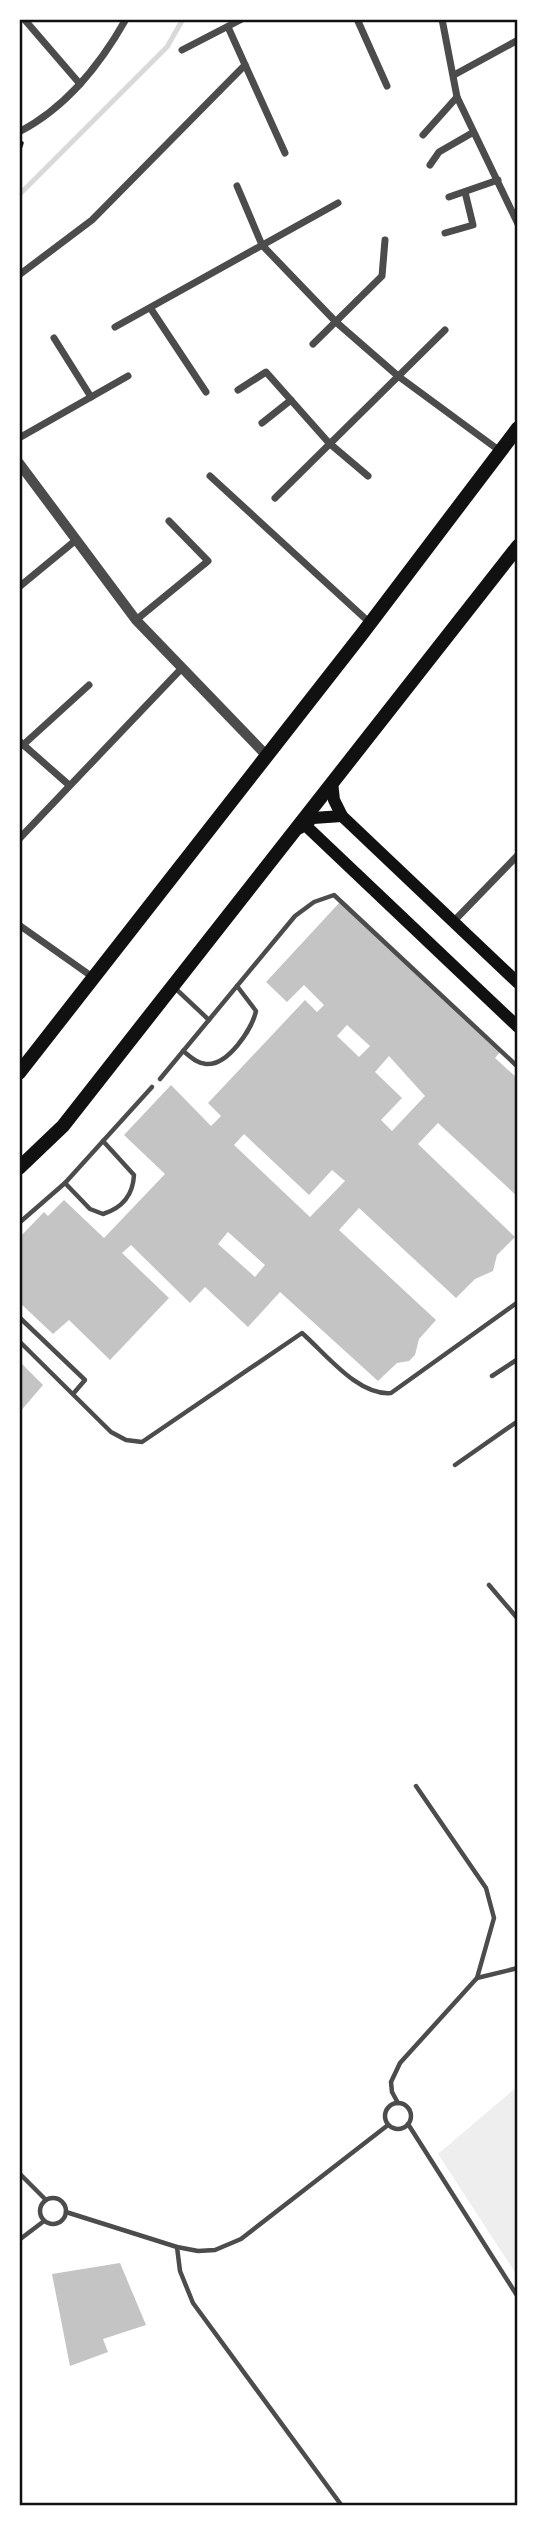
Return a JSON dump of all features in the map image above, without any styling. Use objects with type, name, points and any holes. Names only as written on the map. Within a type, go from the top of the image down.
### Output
[{"type":"main road","points":[[19,1073],[370,623],[518,428]]},
{"type":"main road","points":[[19,1168],[63,1126],[518,546]]},
{"type":"main road","points":[[332,782],[334,800],[342,816],[518,983]]},
{"type":"main road","points":[[270,862],[304,824],[313,818],[342,816]]},
{"type":"main road","points":[[304,824],[518,1027]]},
{"type":"street","points":[[24,19],[80,84]]},
{"type":"street","points":[[182,50],[242,19]]},
{"type":"street","points":[[357,19],[387,86]]},
{"type":"street","points":[[442,19],[457,97],[518,224]]},
{"type":"street","points":[[19,132],[67,99],[99,64],[125,20]]},
{"type":"street","points":[[228,27],[285,153]]},
{"type":"street","points":[[453,75],[518,40]]},
{"type":"street","points":[[19,275],[92,220],[245,65]]},
{"type":"street","points":[[423,135],[457,97]]},
{"type":"street","points":[[19,119],[27,128]]},
{"type":"street","points":[[430,165],[439,152],[472,133]]},
{"type":"street","points":[[449,197],[498,180]]},
{"type":"street","points":[[237,186],[262,245],[335,322],[398,376],[500,451]]},
{"type":"street","points":[[445,233],[473,225],[465,192]]},
{"type":"street","points":[[116,327],[338,203]]},
{"type":"street","points":[[313,344],[382,276],[385,240]]},
{"type":"street","points":[[151,309],[206,393]]},
{"type":"street","points":[[275,498],[445,330]]},
{"type":"street","points":[[54,338],[91,397]]},
{"type":"street","points":[[239,390],[266,372],[329,443],[368,476]]},
{"type":"street","points":[[19,439],[128,376]]},
{"type":"street","points":[[262,423],[291,400]]},
{"type":"street","points":[[19,463],[136,620],[267,756]]},
{"type":"street","points":[[210,475],[370,623]]},
{"type":"street","points":[[136,620],[208,561],[169,521]]},
{"type":"street","points":[[19,587],[76,540]]},
{"type":"street","points":[[19,839],[182,668]]},
{"type":"street","points":[[69,785],[21,743],[89,685]]},
{"type":"street","points":[[452,923],[518,855]]},
{"type":"street","points":[[19,925],[95,978]]},
{"type":"lane","points":[[160,1079],[295,916],[314,902],[334,895],[518,1067]]},
{"type":"lane","points":[[173,986],[209,1020]]},
{"type":"lane","points":[[183,1051],[196,1062],[210,1065],[225,1057],[240,1041],[253,1023],[256,1011],[237,986]]},
{"type":"lane","points":[[19,1223],[65,1183],[152,1087]]},
{"type":"lane","points":[[65,1183],[90,1209],[103,1214],[123,1203],[134,1189],[134,1175],[103,1141]]},
{"type":"lane","points":[[19,1341],[111,1432],[126,1440],[142,1442],[302,1333],[365,1388],[378,1394],[391,1393],[518,1302]]},
{"type":"lane","points":[[19,1317],[85,1380],[73,1394]]},
{"type":"lane","points":[[492,1376],[518,1359]]},
{"type":"lane","points":[[455,1465],[518,1421]]},
{"type":"lane","points":[[489,1585],[518,1619]]},
{"type":"lane","points":[[398,2104],[391,2092],[391,2082],[400,2063],[477,1978],[494,1918],[486,1888],[416,1786]]},
{"type":"lane","points":[[477,1978],[518,1968]]},
{"type":"lane","points":[[392,2105],[408,2108],[411,2119],[408,2124],[398,2129],[388,2124],[385,2114],[392,2105]]},
{"type":"lane","points":[[46,2200],[57,2199],[66,2212],[177,2248],[215,2250],[241,2239],[388,2124]]},
{"type":"lane","points":[[408,2124],[518,2297]]},
{"type":"lane","points":[[19,2173],[46,2200]]},
{"type":"lane","points":[[44,2221],[40,2210],[46,2200]]},
{"type":"lane","points":[[44,2221],[55,2224],[64,2218],[66,2212]]},
{"type":"lane","points":[[19,2239],[44,2221]]},
{"type":"lane","points":[[177,2248],[180,2271],[193,2304],[342,2506]]},
{"type":"shaded area","points":[[518,2086],[518,2277],[438,2154]]},
{"type":"building","points":[[340,902],[500,1052],[495,1058],[518,1079],[518,1197],[438,1123],[418,1144],[515,1237],[497,1255],[493,1271],[475,1279],[456,1298],[359,1208],[339,1230],[436,1320],[419,1339],[415,1355],[409,1361],[397,1363],[378,1381],[280,1292],[248,1327],[205,1287],[190,1303],[131,1245],[122,1253],[169,1298],[110,1360],[69,1320],[53,1334],[19,1302],[19,1238],[44,1212],[48,1216],[64,1200],[104,1238],[165,1174],[124,1135],[171,1085],[211,1126],[221,1116],[208,1103],[305,1000],[317,1012],[324,1005],[304,985],[287,1002],[266,982]],"holes":[[[347,1025],[370,1046],[359,1057],[337,1036]],[[389,1056],[425,1096],[392,1131],[381,1120],[402,1098],[375,1072]],[[244,1134],[309,1195],[332,1170],[345,1181],[310,1217],[234,1145]],[[228,1232],[265,1265],[255,1277],[218,1244]]]},
{"type":"building","points":[[19,1361],[43,1385],[19,1413]]},
{"type":"building","points":[[120,2263],[146,2325],[103,2339],[108,2352],[70,2366],[52,2274]]},
{"type":"waterway","points":[[19,195],[167,47],[183,19]]}]
